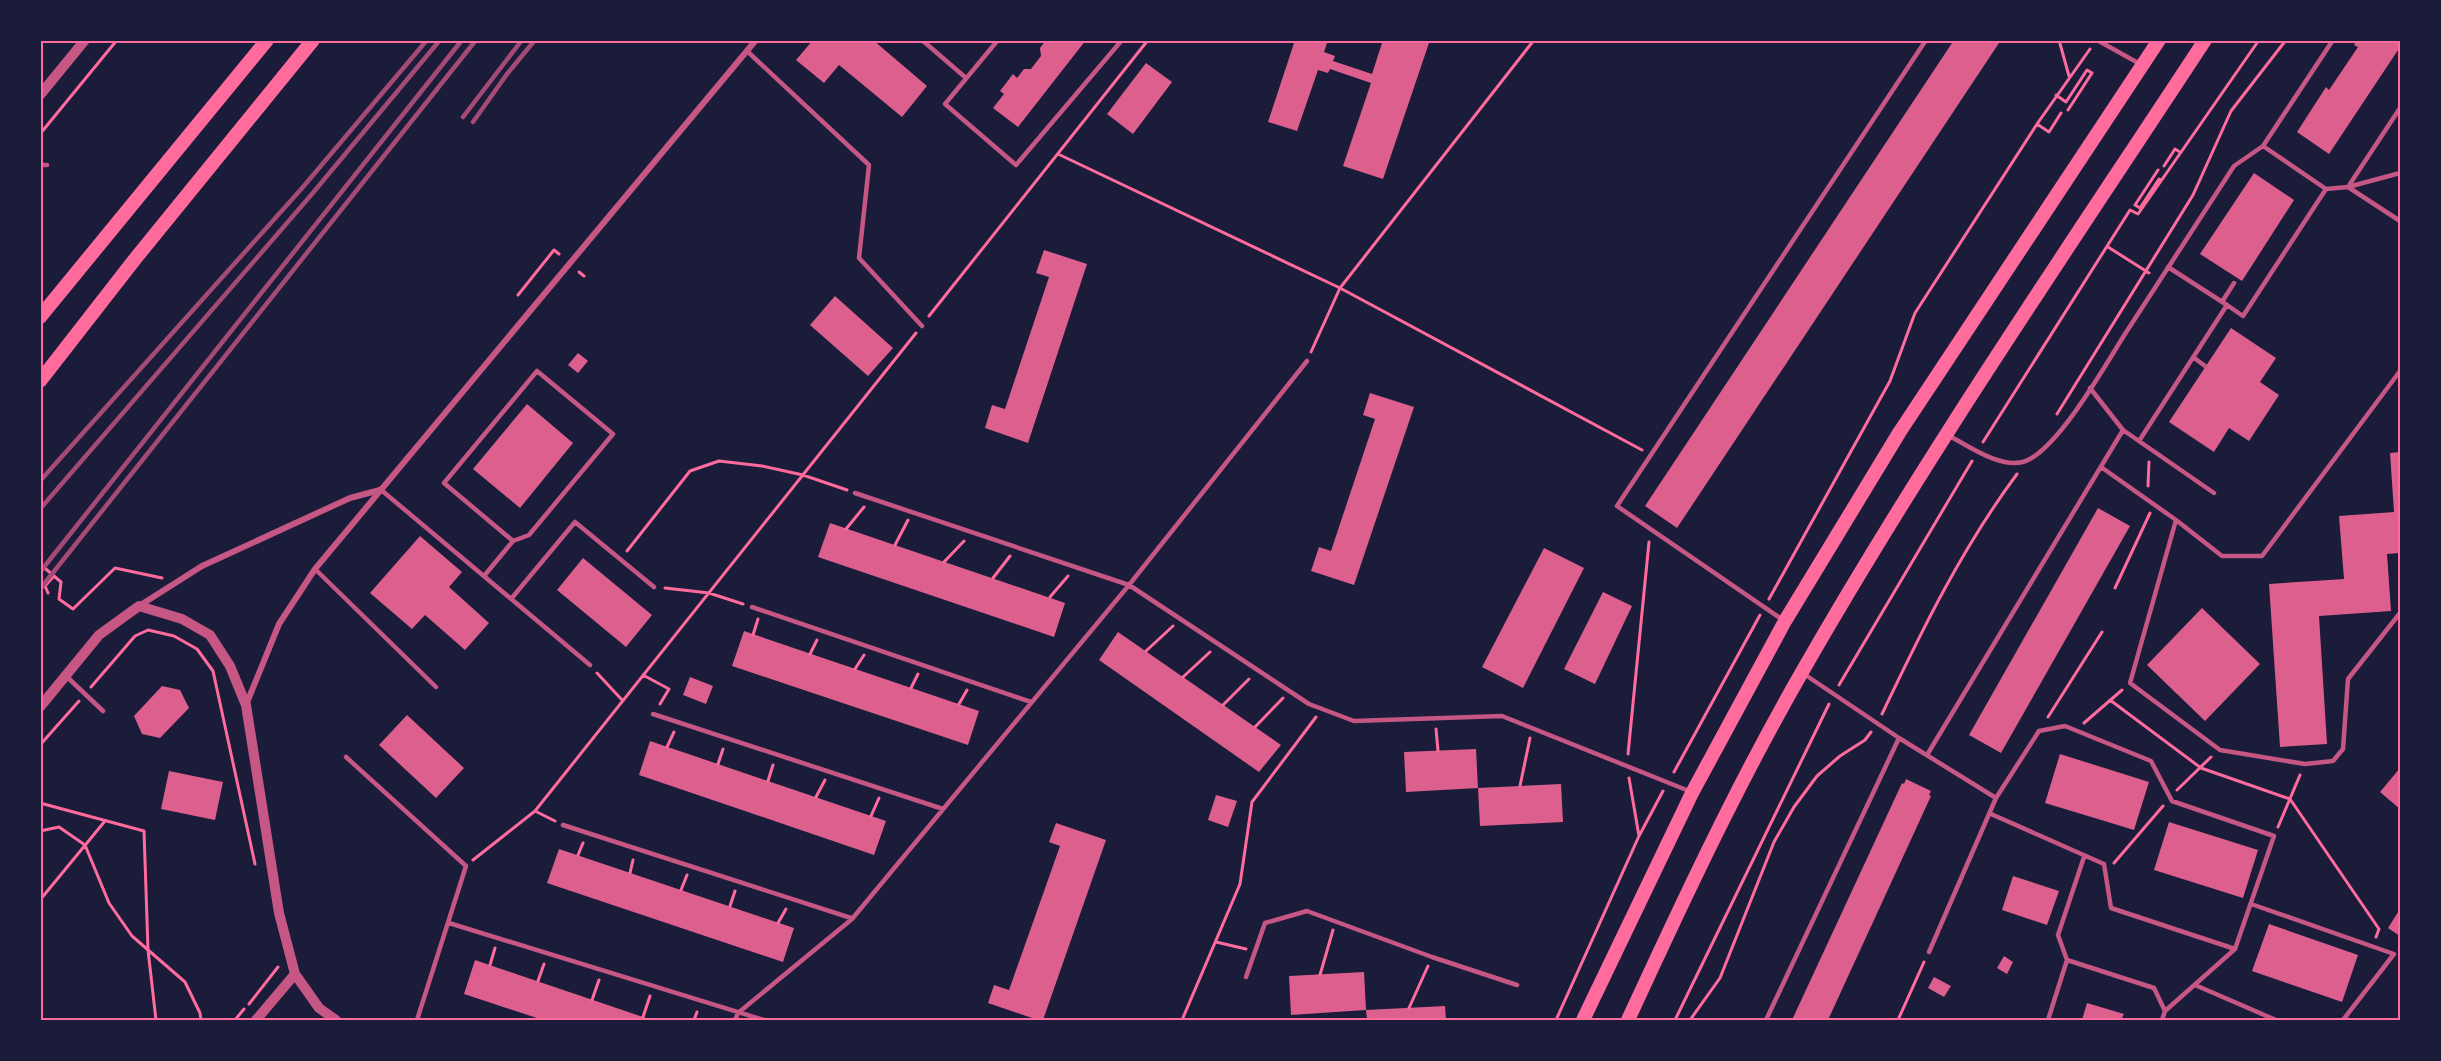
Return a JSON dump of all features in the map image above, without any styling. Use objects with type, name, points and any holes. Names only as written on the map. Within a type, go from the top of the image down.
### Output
[{"type":"main road","points":[[40,317],[267,40]]},
{"type":"main road","points":[[40,381],[135,259],[313,40]]},
{"type":"main road","points":[[1583,1020],[1692,793],[1785,621],[1899,433],[2159,40]]},
{"type":"main road","points":[[1628,1020],[1728,810],[1802,673],[1947,434],[2205,40]]},
{"type":"street","points":[[40,94],[85,40]]},
{"type":"street","points":[[246,705],[279,624],[315,569],[756,40]]},
{"type":"street","points":[[40,707],[99,635],[139,606],[202,566],[339,503],[380,489]]},
{"type":"street","points":[[139,606],[182,620],[210,635],[230,666],[246,705],[279,913],[295,974],[319,1008],[336,1020]]},
{"type":"street","points":[[256,1020],[295,974]]},
{"type":"lane","points":[[922,40],[966,78]]},
{"type":"lane","points":[[998,40],[945,104],[1016,165],[1122,40]]},
{"type":"lane","points":[[1785,621],[1617,506],[1926,40]]},
{"type":"lane","points":[[2097,40],[2142,65]]},
{"type":"lane","points":[[1947,434],[1977,452],[2006,463],[2028,461],[2064,428],[2234,166],[2263,146],[2333,40]]},
{"type":"lane","points":[[747,51],[869,165],[858,258],[922,326]]},
{"type":"lane","points":[[2348,187],[2400,108]]},
{"type":"lane","points":[[2263,146],[2326,189],[2348,187],[2400,173]]},
{"type":"lane","points":[[2348,187],[2400,221]]},
{"type":"lane","points":[[2168,267],[2243,316],[2326,189]]},
{"type":"lane","points":[[2139,441],[2193,357],[2234,283]]},
{"type":"lane","points":[[2193,357],[2205,366]]},
{"type":"lane","points":[[735,1020],[738,1013],[852,919],[1129,585],[1307,361]]},
{"type":"lane","points":[[484,576],[513,541],[530,535],[613,434],[537,371],[444,483],[513,541]]},
{"type":"lane","points":[[2101,466],[2222,556],[2262,556],[2400,371]]},
{"type":"lane","points":[[2090,388],[2123,430],[2214,493]]},
{"type":"lane","points":[[1927,755],[2123,430]]},
{"type":"lane","points":[[380,489],[590,666]]},
{"type":"lane","points":[[855,493],[1129,585],[1309,705],[1354,722],[1502,716],[1692,793]]},
{"type":"lane","points":[[2176,520],[2130,683],[2220,750],[2305,764],[2333,761],[2343,748],[2348,679],[2400,616]]},
{"type":"lane","points":[[511,599],[575,522],[654,587]]},
{"type":"lane","points":[[315,569],[436,687]]},
{"type":"lane","points":[[752,607],[1031,702]]},
{"type":"lane","points":[[1802,673],[1899,738],[1996,798]]},
{"type":"lane","points":[[66,676],[103,711]]},
{"type":"lane","points":[[653,714],[943,809]]},
{"type":"lane","points":[[1929,952],[1996,798],[2040,731],[2066,726],[2151,761],[2172,801],[2274,837],[2235,949],[2165,1011],[2162,1020]]},
{"type":"lane","points":[[1766,1020],[1899,738]]},
{"type":"lane","points":[[346,757],[466,866],[417,1020]]},
{"type":"lane","points":[[1991,814],[2104,864],[2111,908],[2235,949]]},
{"type":"lane","points":[[563,825],[852,919]]},
{"type":"lane","points":[[2048,1020],[2067,960],[2058,935],[2084,857]]},
{"type":"lane","points":[[2251,904],[2394,954],[2343,1020]]},
{"type":"lane","points":[[1246,976],[1265,923],[1307,912],[1517,985]]},
{"type":"lane","points":[[449,923],[764,1020]]},
{"type":"lane","points":[[2067,960],[2154,988],[2165,1011]]},
{"type":"lane","points":[[2195,985],[2276,1020]]},
{"type":"path","points":[[40,134],[117,40]]},
{"type":"path","points":[[466,866],[535,811],[1148,40]]},
{"type":"path","points":[[1307,361],[1340,288],[1534,40]]},
{"type":"path","points":[[2059,40],[2069,77]]},
{"type":"path","points":[[1556,1020],[1639,836],[1890,381],[1915,313],[2056,95],[2097,40]]},
{"type":"path","points":[[2033,363],[2130,210],[2138,214],[2259,40]]},
{"type":"path","points":[[2053,421],[2193,195],[2231,111],[2286,40]]},
{"type":"path","points":[[2056,95],[2066,102],[2087,70],[2092,73],[2068,110]]},
{"type":"path","points":[[2037,124],[2049,132],[2061,113]]},
{"type":"path","points":[[2164,166],[2175,149],[2180,152]]},
{"type":"path","points":[[1058,154],[1340,288],[1651,455]]},
{"type":"path","points":[[2158,170],[2135,205],[2140,208],[2159,179],[2161,180]]},
{"type":"path","points":[[2108,247],[2160,281]]},
{"type":"path","points":[[518,295],[554,250],[559,254]]},
{"type":"path","points":[[579,272],[584,276]]},
{"type":"path","points":[[2147,499],[2150,449]]},
{"type":"path","points":[[620,559],[690,471],[719,461],[762,466],[803,475],[855,493]]},
{"type":"path","points":[[1690,1020],[1720,978],[1774,842],[1794,807],[1817,776],[1840,756],[1865,740],[1878,724],[1952,572],[1989,512],[2028,461]]},
{"type":"path","points":[[846,529],[872,498]]},
{"type":"path","points":[[2115,588],[2154,504]]},
{"type":"path","points":[[895,545],[913,512]]},
{"type":"path","points":[[1639,836],[1627,765],[1650,528]]},
{"type":"path","points":[[944,562],[972,532]]},
{"type":"path","points":[[993,578],[1017,547]]},
{"type":"path","points":[[40,564],[61,582],[59,599],[73,609],[115,568],[178,581]]},
{"type":"path","points":[[1050,597],[1075,567]]},
{"type":"path","points":[[48,593],[45,586],[54,576]]},
{"type":"path","points":[[654,587],[709,593],[752,607]]},
{"type":"path","points":[[1146,651],[1181,619]]},
{"type":"path","points":[[40,745],[135,636],[148,630],[174,636],[197,649],[213,670],[255,866]]},
{"type":"path","points":[[2040,731],[2102,632]]},
{"type":"path","points":[[1183,677],[1218,644]]},
{"type":"path","points":[[590,666],[623,700]]},
{"type":"path","points":[[1223,705],[1257,670]]},
{"type":"path","points":[[643,675],[669,689],[653,714]]},
{"type":"path","points":[[2076,730],[2130,683]]},
{"type":"path","points":[[1255,727],[1289,691]]},
{"type":"path","points":[[2110,700],[2201,768],[2290,799],[2379,929],[2371,946]]},
{"type":"path","points":[[1182,1020],[1240,884],[1252,802],[1322,709]]},
{"type":"path","points":[[1435,718],[1438,751]]},
{"type":"path","points":[[667,747],[679,723]]},
{"type":"path","points":[[1520,786],[1532,727]]},
{"type":"path","points":[[718,764],[727,738]]},
{"type":"path","points":[[2106,873],[2170,797],[2220,750]]},
{"type":"path","points":[[768,781],[777,755]]},
{"type":"path","points":[[2274,837],[2305,764]]},
{"type":"path","points":[[816,797],[829,772]]},
{"type":"path","points":[[871,816],[883,789]]},
{"type":"path","points":[[40,802],[144,831],[148,950],[156,1020]]},
{"type":"path","points":[[535,811],[563,825]]},
{"type":"path","points":[[40,900],[105,821]]},
{"type":"path","points":[[40,831],[59,827],[85,845],[109,903],[132,936],[185,982],[201,1020]]},
{"type":"path","points":[[730,906],[738,882]]},
{"type":"path","points":[[778,923],[792,899]]},
{"type":"path","points":[[1320,975],[1335,922]]},
{"type":"path","points":[[490,965],[499,938]]},
{"type":"path","points":[[1216,942],[1255,951]]},
{"type":"path","points":[[1898,1020],[1929,952]]},
{"type":"path","points":[[538,981],[548,953]]},
{"type":"path","points":[[234,1020],[278,969],[276,957]]},
{"type":"path","points":[[1409,1008],[1431,957]]},
{"type":"path","points":[[592,1000],[602,970]]},
{"type":"path","points":[[643,1017],[653,986]]},
{"type":"building","points":[[813,40],[873,40],[927,86],[902,117],[839,65],[824,83],[796,60]]},
{"type":"building","points":[[1046,40],[1086,40],[1018,127],[993,108],[1004,94],[1000,91],[1013,74],[1017,78],[1024,69],[1031,69],[1041,56],[1040,48]]},
{"type":"building","points":[[1295,40],[1328,40],[1324,52],[1335,56],[1333,61],[1372,74],[1383,40],[1430,40],[1383,179],[1343,166],[1371,83],[1330,69],[1328,73],[1318,70],[1297,131],[1268,122]]},
{"type":"building","points":[[1954,40],[2001,40],[1677,528],[1645,506]]},
{"type":"building","points":[[2357,40],[2400,40],[2400,47],[2329,154],[2297,132],[2326,87],[2329,90],[2358,47],[2354,45]]},
{"type":"building","points":[[1146,63],[1172,82],[1133,134],[1107,114]]},
{"type":"building","points":[[2254,173],[2294,200],[2242,281],[2200,254]]},
{"type":"building","points":[[1044,250],[1087,264],[1028,443],[985,428],[992,405],[1005,409],[1049,277],[1036,273]]},
{"type":"building","points":[[835,296],[893,348],[868,376],[810,325]]},
{"type":"building","points":[[2231,328],[2276,358],[2260,382],[2279,395],[2249,441],[2229,428],[2214,452],[2169,422]]},
{"type":"building","points":[[578,353],[588,361],[578,373],[568,365]]},
{"type":"building","points":[[1370,393],[1414,407],[1354,585],[1311,571],[1319,547],[1331,551],[1375,419],[1363,415]]},
{"type":"building","points":[[527,404],[573,443],[520,508],[473,469]]},
{"type":"building","points":[[2400,452],[2400,553],[2387,554],[2391,611],[2319,616],[2327,744],[2280,747],[2269,584],[2344,579],[2339,516],[2394,512],[2390,453]]},
{"type":"building","points":[[2098,508],[2130,526],[2001,753],[1969,735]]},
{"type":"building","points":[[830,523],[1065,603],[1054,637],[818,557]]},
{"type":"building","points":[[420,536],[462,572],[449,587],[489,623],[465,650],[425,615],[412,629],[370,593]]},
{"type":"building","points":[[1544,548],[1584,568],[1523,688],[1482,667]]},
{"type":"building","points":[[583,558],[652,615],[626,647],[557,590]]},
{"type":"building","points":[[1603,592],[1632,606],[1595,684],[1564,669]]},
{"type":"building","points":[[2202,608],[2260,664],[2205,721],[2147,665]]},
{"type":"building","points":[[744,631],[979,711],[968,745],[732,666]]},
{"type":"building","points":[[1118,632],[1281,745],[1259,772],[1099,660]]},
{"type":"building","points":[[690,677],[713,686],[706,704],[683,695]]},
{"type":"building","points":[[162,686],[180,690],[189,708],[160,738],[142,734],[134,716]]},
{"type":"building","points":[[407,715],[464,768],[436,798],[379,745]]},
{"type":"building","points":[[650,741],[886,821],[874,855],[639,775]]},
{"type":"building","points":[[1476,749],[1478,788],[1406,792],[1404,752]]},
{"type":"building","points":[[2060,754],[2149,782],[2134,830],[2045,803]]},
{"type":"building","points":[[2400,768],[2400,809],[2380,792]]},
{"type":"building","points":[[169,771],[223,782],[215,820],[161,809]]},
{"type":"building","points":[[1906,779],[1931,791],[1929,795],[1931,796],[1828,1020],[1792,1020],[1902,783],[1904,784]]},
{"type":"building","points":[[1561,784],[1563,822],[1480,826],[1478,788]]},
{"type":"building","points":[[1216,795],[1237,801],[1228,827],[1208,820]]},
{"type":"building","points":[[2169,822],[2258,850],[2243,898],[2154,870]]},
{"type":"building","points":[[1056,823],[1106,840],[1043,1020],[1038,1020],[988,1003],[994,985],[1009,990],[1060,846],[1049,842]]},
{"type":"building","points":[[559,849],[794,928],[783,962],[547,883]]},
{"type":"building","points":[[2013,876],[2059,891],[2047,925],[2002,910]]},
{"type":"building","points":[[2400,909],[2400,936],[2388,928]]},
{"type":"building","points":[[2269,924],[2358,955],[2342,1002],[2252,971]]},
{"type":"building","points":[[2004,956],[2013,962],[2007,974],[1997,968]]},
{"type":"building","points":[[475,960],[653,1020],[543,1020],[464,994]]},
{"type":"building","points":[[1364,972],[1366,1010],[1291,1015],[1289,976]]},
{"type":"building","points":[[1934,977],[1951,986],[1944,997],[1928,988]]},
{"type":"building","points":[[2087,1003],[2124,1014],[2121,1020],[2082,1020]]},
{"type":"building","points":[[1445,1006],[1446,1020],[1367,1020],[1366,1010]]},
{"type":"railway","points":[[40,481],[303,187],[427,40]]},
{"type":"railway","points":[[40,509],[312,194],[440,40]]},
{"type":"railway","points":[[40,572],[462,40]]},
{"type":"railway","points":[[40,589],[476,40]]},
{"type":"railway","points":[[463,117],[522,40]]},
{"type":"railway","points":[[473,122],[507,74],[535,40]]}]
